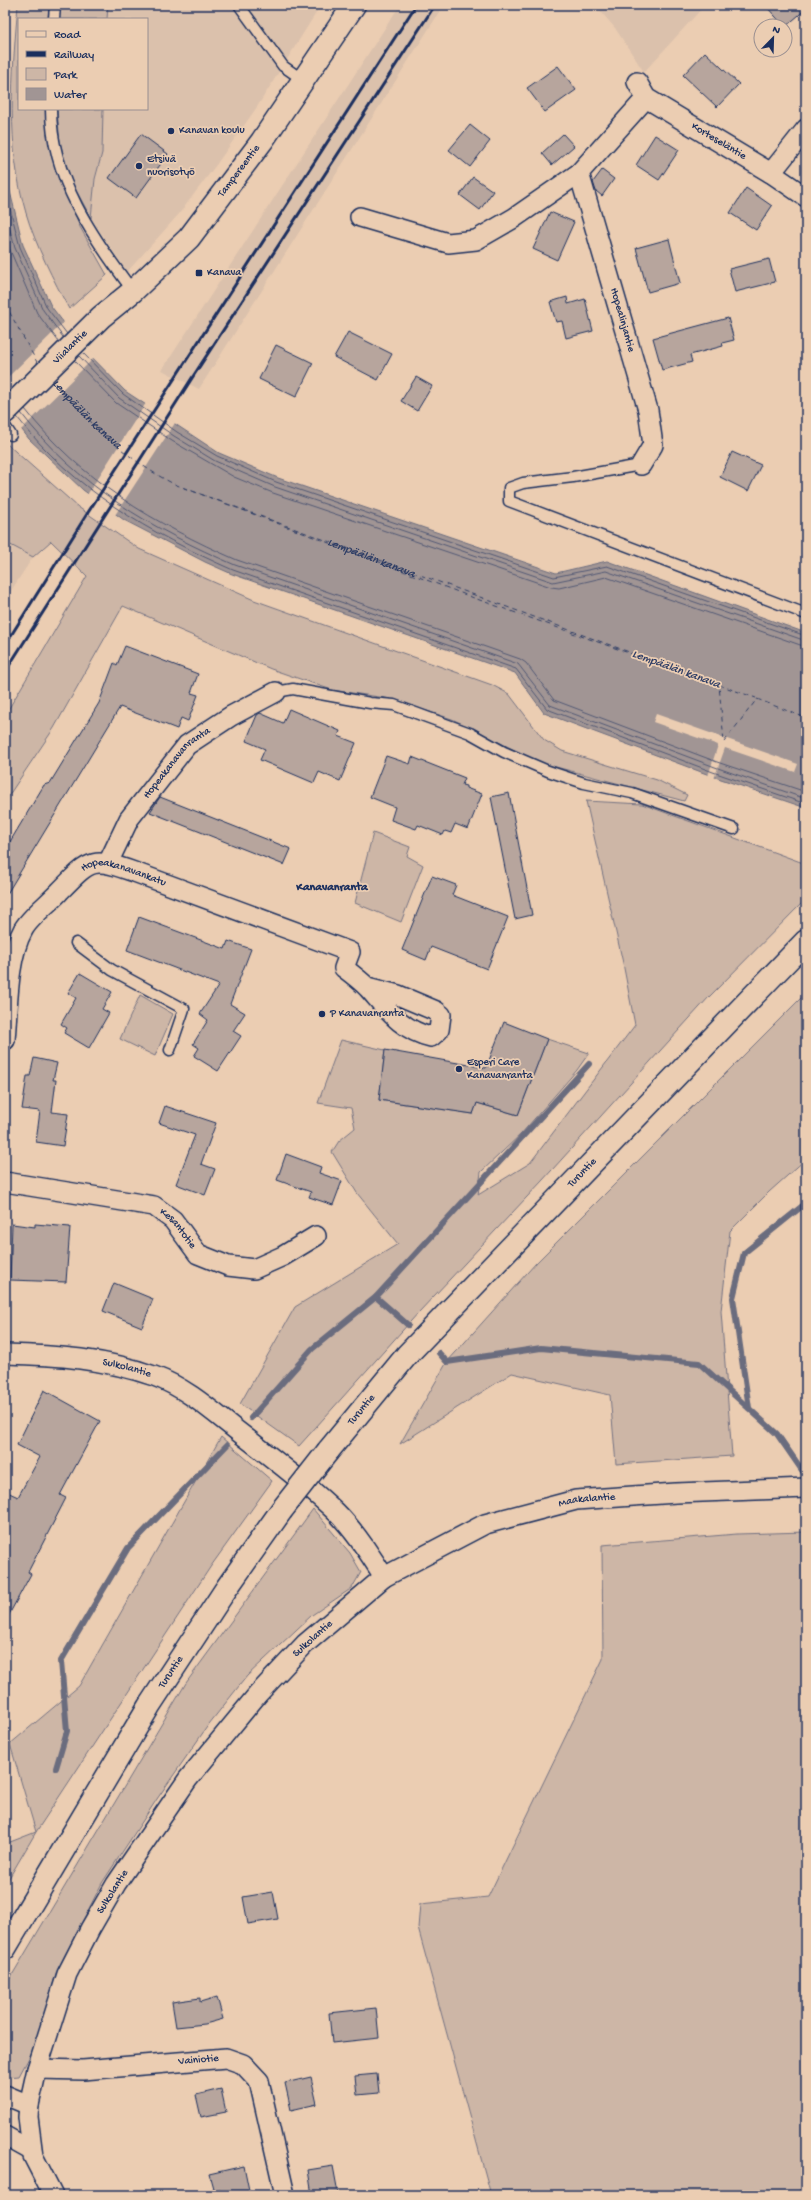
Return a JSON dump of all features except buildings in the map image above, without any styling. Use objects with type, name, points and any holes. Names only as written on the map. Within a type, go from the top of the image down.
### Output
[{"type":"main road","name":"Tampereentie","points":[[102,317],[133,291],[189,238],[262,141],[354,5]]},
{"type":"main road","name":"Viialantie","points":[[5,412],[102,317]]},
{"type":"main road","name":"Turuntie","points":[[5,1948],[149,1706],[226,1589],[282,1511],[328,1451],[407,1355],[806,941]]},
{"type":"street","name":"Korteseläntie","points":[[579,173],[641,90],[806,197]]},
{"type":"street","points":[[771,173],[806,129]]},
{"type":"street","points":[[360,217],[448,243],[476,240],[514,218],[579,173]]},
{"type":"street","name":"Hopealinjantie","points":[[579,173],[648,410],[653,445],[641,465]]},
{"type":"street","name":"Hopeakanavanranta","points":[[108,863],[129,819],[187,745],[231,716],[276,692]]},
{"type":"street","name":"Hopeakanavankatu","points":[[5,1040],[13,959],[23,929],[77,873],[91,864],[99,862],[108,863],[350,952],[344,968],[367,987]]},
{"type":"street","name":"Kesantotie","points":[[5,1182],[154,1206],[173,1220],[198,1254],[228,1266],[254,1269],[283,1256],[316,1236]]},
{"type":"street","name":"Sulkolantie","points":[[5,1354],[50,1355],[125,1367],[156,1377],[187,1392],[286,1468],[336,1512],[366,1547],[384,1577],[306,1644],[258,1694],[188,1779],[116,1884],[90,1929],[67,1974],[37,2069],[29,2105],[32,2151]]},
{"type":"street","name":"Maakalantie","points":[[384,1577],[485,1524],[576,1500],[676,1492],[806,1488]]},
{"type":"street","name":"Vainiotie","points":[[37,2069],[83,2070],[226,2058],[243,2064],[259,2081],[285,2195]]},
{"type":"street","points":[[5,2095],[29,2105]]},
{"type":"street","points":[[5,2136],[32,2151],[53,2195]]},
{"type":"lane","points":[[54,18],[55,5]]},
{"type":"lane","points":[[239,5],[283,66],[303,80]]},
{"type":"lane","points":[[51,110],[58,159],[65,179],[103,251],[133,291]]},
{"type":"lane","points":[[5,426],[11,435]]},
{"type":"lane","points":[[641,465],[573,477],[523,482],[509,488],[509,501],[806,614]]},
{"type":"lane","points":[[276,692],[293,689],[370,703],[394,705],[470,734],[504,752],[548,771],[584,783],[632,793],[734,829]]},
{"type":"lane","points":[[76,943],[112,970],[184,1009],[170,1050]]},
{"type":"shaded area","name":"Kanavan koulu","points":[[108,5],[321,5],[257,107],[216,165],[179,214],[127,272],[91,218],[95,179],[102,153],[103,110],[148,110],[148,18],[107,18]]},
{"type":"shaded area","points":[[400,5],[444,5],[199,389],[162,370]]},
{"type":"shaded area","points":[[595,5],[705,5],[644,72],[615,28]]},
{"type":"shaded area","points":[[5,542],[33,557],[5,600]]},
{"type":"green space","points":[[18,5],[49,5],[48,18],[18,18],[18,110],[46,110],[50,147],[80,227],[107,275],[69,309],[34,237],[26,213],[20,187],[15,162],[13,135],[12,109]]},
{"type":"green space","points":[[59,5],[108,5],[107,18],[59,18]]},
{"type":"green space","points":[[57,110],[103,110],[102,153],[95,179],[91,218],[71,181],[60,143]]},
{"type":"green space","points":[[7,444],[78,507],[139,549],[254,600],[492,685],[509,694],[544,740],[562,751],[657,780],[687,795],[684,801],[541,763],[452,719],[386,698],[332,690],[271,669],[123,606],[54,728],[5,801],[5,715],[87,576],[51,541],[33,557],[5,542],[5,446]]},
{"type":"green space","points":[[586,801],[642,804],[806,864],[806,899],[709,997],[542,1181],[419,1312],[299,1446],[240,1404],[295,1307],[398,1244],[357,1193],[332,1152],[339,1141],[355,1128],[351,1108],[318,1103],[341,1040],[385,1050],[379,1100],[473,1114],[477,1103],[518,1115],[547,1039],[589,1053],[577,1070],[521,1134],[481,1172],[478,1195],[530,1163],[635,1025],[623,963]]},
{"type":"green space","points":[[373,833],[410,847],[407,856],[423,865],[401,922],[355,903]]},
{"type":"green space","points":[[806,993],[806,1159],[769,1192],[730,1231],[721,1311],[732,1456],[616,1464],[610,1395],[512,1373],[400,1444],[447,1362],[536,1263]]},
{"type":"green space","points":[[140,995],[173,1014],[155,1056],[120,1039]]},
{"type":"green space","points":[[221,1437],[272,1481],[211,1566],[36,1832],[10,1744],[79,1686]]},
{"type":"green space","points":[[313,1509],[350,1553],[361,1572],[352,1588],[312,1615],[247,1676],[209,1724],[157,1799],[102,1883],[56,1973],[37,2043],[19,2076],[5,2077],[5,1987],[186,1683]]},
{"type":"green space","points":[[806,1532],[806,2195],[491,2195],[418,1928],[420,1904],[488,1897],[603,1659],[602,1545],[737,1534]]},
{"type":"green space","points":[[36,1832],[5,1885],[5,1844]]},
{"type":"water","name":"Lempäälän kanava","points":[[5,155],[8,183],[23,245],[51,306],[83,348],[125,391],[219,453],[278,478],[556,573],[607,561],[806,633],[806,808],[712,776],[544,713],[515,673],[232,574],[205,562],[124,520],[83,490],[29,439],[5,408]]},
{"type":"pier","points":[[65,321],[95,357],[20,431],[5,411],[5,380]]},
{"type":"pier","points":[[146,403],[175,423],[115,515],[87,495]]},
{"type":"pier","points":[[656,714],[798,764],[795,772],[725,748],[714,779],[708,776],[718,745],[653,722]]},
{"type":"waterway","points":[[408,1325],[376,1297],[589,1064]]},
{"type":"waterway","points":[[749,1408],[733,1298],[744,1253],[806,1203]]},
{"type":"waterway","points":[[251,1418],[312,1349],[376,1297]]},
{"type":"waterway","points":[[439,1353],[447,1362],[541,1348],[699,1363],[777,1434],[804,1473]]},
{"type":"waterway","points":[[56,1768],[67,1731],[61,1661],[128,1548],[227,1445]]},
{"type":"ferry route","points":[[5,304],[38,364]]},
{"type":"ferry route","points":[[52,380],[79,410],[108,438],[140,463],[174,484],[474,598],[719,685],[724,742]]},
{"type":"ferry route","points":[[184,488],[659,663]]},
{"type":"ferry route","points":[[719,685],[756,698]]},
{"type":"ferry route","points":[[724,742],[757,699],[806,718]]},
{"type":"railway","points":[[5,645],[87,514],[416,5]]},
{"type":"railway","points":[[5,672],[192,378],[435,5]]},
{"type":"place","name":"Kanavan koulu","points":[[171,131]]},
{"type":"place","name":"Etsivä nuorisotyö","points":[[139,166]]},
{"type":"place","name":"Kanava","points":[[199,273]]},
{"type":"place","name":"P Kanavanranta","points":[[322,1014]]},
{"type":"place","name":"Esperi Care Kanavanranta","points":[[459,1069]]},
{"type":"district","name":"Kanavanranta","points":[[332,888]]}]
